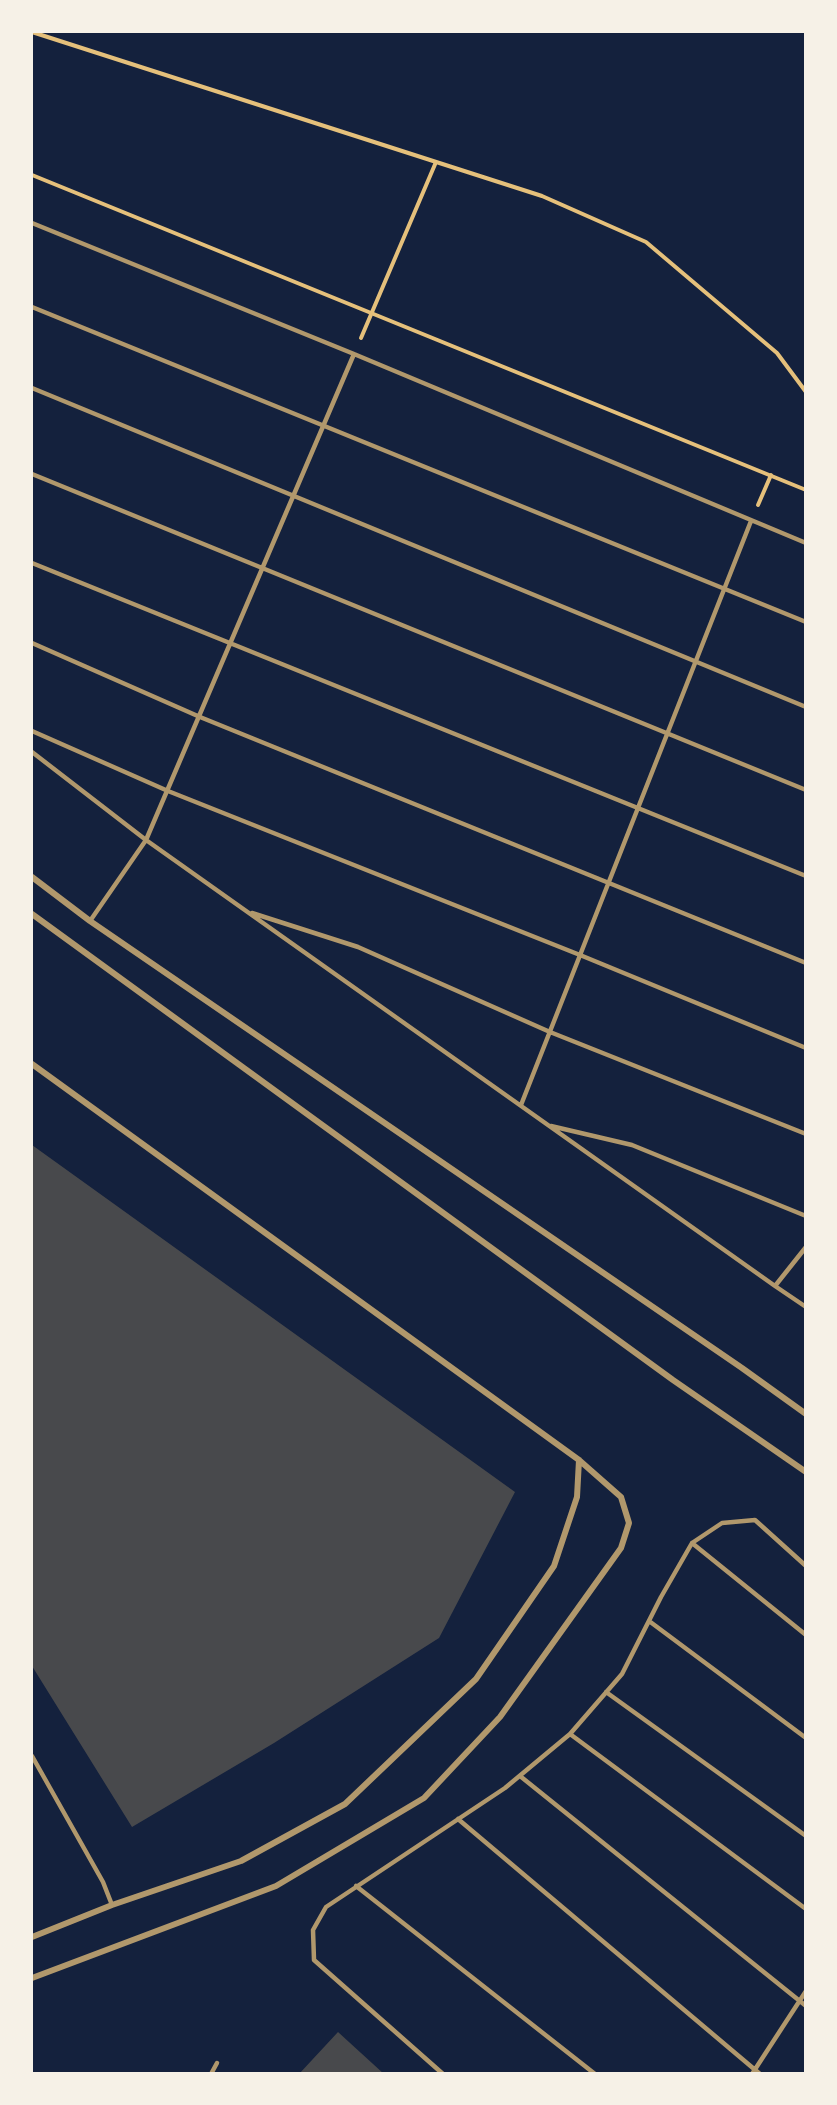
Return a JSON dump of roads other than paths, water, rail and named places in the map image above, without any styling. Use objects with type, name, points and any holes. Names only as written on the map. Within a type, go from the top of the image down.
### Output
[{"type":"street","points":[[32,877],[90,921],[806,1414]]},
{"type":"street","points":[[32,914],[654,1366],[806,1472]]},
{"type":"street","points":[[32,1064],[579,1460],[621,1497],[629,1523],[621,1548],[500,1717],[424,1798],[276,1886],[32,1978]]},
{"type":"street","points":[[32,1937],[112,1905],[241,1861],[345,1804],[476,1679],[554,1566],[577,1497],[579,1460]]},
{"type":"lane","points":[[32,223],[354,354],[806,543]]},
{"type":"lane","points":[[32,308],[806,622]]},
{"type":"lane","points":[[90,921],[146,840],[354,354]]},
{"type":"lane","points":[[32,388],[806,707]]},
{"type":"lane","points":[[32,474],[806,790]]},
{"type":"lane","points":[[521,1105],[751,521]]},
{"type":"lane","points":[[32,563],[806,876]]},
{"type":"lane","points":[[32,643],[200,717],[806,963]]},
{"type":"lane","points":[[32,731],[168,791],[580,955],[806,1048]]},
{"type":"lane","points":[[32,752],[146,840],[246,912],[806,1306]]},
{"type":"lane","points":[[246,912],[358,947],[550,1032],[806,1134]]},
{"type":"lane","points":[[547,1125],[632,1145],[806,1216]]},
{"type":"lane","points":[[775,1286],[806,1247]]},
{"type":"lane","points":[[443,2073],[314,1960],[313,1930],[326,1907],[520,1776],[570,1734],[622,1674],[692,1543],[722,1523],[755,1520],[806,1566]]},
{"type":"lane","points":[[692,1543],[806,1635]]},
{"type":"lane","points":[[649,1621],[806,1738]]},
{"type":"lane","points":[[606,1692],[806,1836]]},
{"type":"lane","points":[[570,1734],[806,1908]]},
{"type":"lane","points":[[32,1756],[103,1882],[112,1905]]},
{"type":"lane","points":[[520,1776],[806,2006]]},
{"type":"lane","points":[[458,1819],[753,2071],[760,2073]]},
{"type":"lane","points":[[356,1886],[595,2073]]},
{"type":"lane","points":[[753,2071],[806,1992]]},
{"type":"lane","points":[[211,2073],[217,2063]]}]
